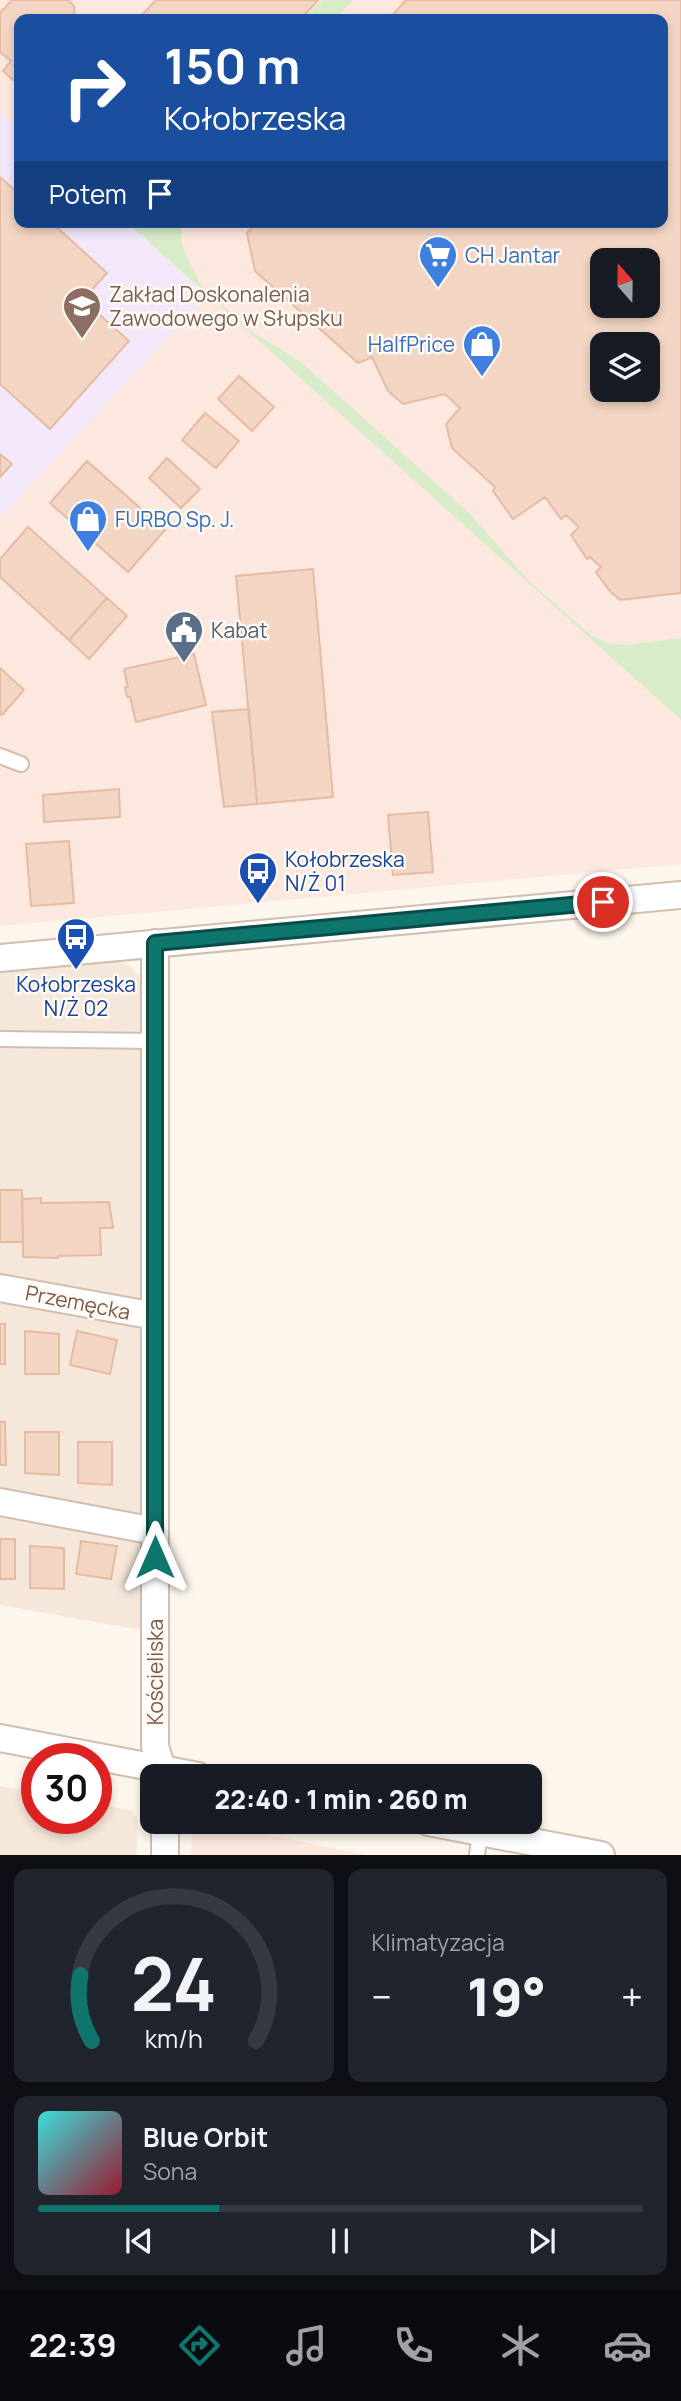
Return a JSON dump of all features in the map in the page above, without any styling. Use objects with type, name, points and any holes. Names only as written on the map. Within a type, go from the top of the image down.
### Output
[{"type":"street","points":[[0,958],[681,895]]},
{"type":"street","name":"Kościeliska","points":[[155,943],[155,1746],[161,1764]]},
{"type":"street","name":"Przemęcka","points":[[0,1288],[155,1316]]},
{"type":"street","points":[[0,1502],[155,1531]]},
{"type":"street","points":[[0,1738],[140,1768]]},
{"type":"street","points":[[165,1834],[165,1855]]},
{"type":"street","points":[[456,1834],[479,1844],[601,1855]]},
{"type":"lane","points":[[0,755],[20,764]]},
{"type":"lane","points":[[0,1039],[155,1041]]},
{"type":"shaded area","points":[[0,0],[681,0],[681,864],[0,926],[0,518],[207,295],[133,228],[668,228],[668,14],[14,14],[14,125],[0,112]]},
{"type":"shaded area","name":"Zakład Doskonalenia Zawodowego w Słupsku","points":[[0,112],[14,125],[14,228],[133,228],[207,295],[0,518]]},
{"type":"shaded area","points":[[115,960],[131,966],[140,978],[143,997],[141,1630],[0,1605],[0,973]]},
{"type":"shaded area","points":[[0,1786],[21,1790],[21,1834],[112,1834],[112,1807],[132,1811],[137,1819],[137,1855],[0,1855]]},
{"type":"shaded area","points":[[192,1834],[264,1834],[365,1855],[191,1855]]},
{"type":"green space","points":[[322,0],[353,0],[340,14],[309,14]]},
{"type":"green space","points":[[133,228],[181,228],[186,255],[201,285],[252,332],[301,362],[469,513],[530,582],[592,636],[611,644],[625,645],[681,638],[681,720]]},
{"type":"building","points":[[12,0],[68,0],[74,6],[75,14],[14,14],[14,81],[3,71],[11,61],[0,52],[0,13]]},
{"type":"building","points":[[156,0],[318,0],[305,14],[143,14]]},
{"type":"building","name":"CH Jantar","points":[[406,0],[681,0],[681,593],[620,600],[596,572],[601,567],[590,557],[587,559],[571,535],[579,527],[566,515],[561,519],[545,497],[513,519],[493,491],[495,487],[452,448],[446,424],[460,408],[445,394],[403,404],[388,391],[372,357],[358,363],[255,271],[247,233],[252,228],[668,228],[668,14],[393,14]]},
{"type":"building","points":[[0,177],[14,190],[14,228],[58,228],[107,273],[83,300],[129,341],[50,429],[0,384]]},
{"type":"building","points":[[239,376],[274,407],[252,431],[218,399]]},
{"type":"building","points":[[205,413],[239,441],[216,468],[182,440]]},
{"type":"building","points":[[0,454],[12,464],[0,477]]},
{"type":"building","points":[[167,458],[200,489],[181,508],[149,478]]},
{"type":"building","points":[[87,461],[165,530],[128,572],[50,503]]},
{"type":"building","points":[[28,527],[107,598],[69,640],[0,577],[0,559]]},
{"type":"building","points":[[313,569],[333,797],[257,804],[236,576]]},
{"type":"building","points":[[107,598],[127,616],[89,659],[69,640]]},
{"type":"building","points":[[194,654],[206,705],[136,722],[130,697],[127,697],[124,669]]},
{"type":"building","points":[[0,668],[24,690],[2,715],[0,714]]},
{"type":"building","points":[[249,709],[257,804],[224,807],[212,712]]},
{"type":"building","points":[[119,789],[120,817],[44,822],[43,795]]},
{"type":"building","points":[[428,812],[433,872],[393,875],[388,815]]},
{"type":"building","points":[[69,841],[74,903],[31,906],[26,844]]},
{"type":"building","points":[[0,1190],[22,1190],[23,1242],[0,1242]]},
{"type":"building","points":[[41,1198],[41,1203],[109,1202],[113,1228],[100,1228],[101,1255],[23,1257],[22,1199]]},
{"type":"building","points":[[0,1324],[5,1324],[5,1364],[0,1364]]},
{"type":"building","points":[[25,1331],[59,1334],[59,1374],[25,1374]]},
{"type":"building","points":[[77,1331],[117,1340],[110,1374],[70,1365]]},
{"type":"building","points":[[0,1422],[5,1422],[6,1465],[0,1465]]},
{"type":"building","points":[[25,1432],[59,1432],[59,1475],[25,1473]]},
{"type":"building","points":[[78,1442],[112,1442],[112,1485],[78,1483]]},
{"type":"building","points":[[0,1539],[15,1539],[15,1579],[0,1579]]},
{"type":"building","points":[[81,1541],[117,1546],[111,1579],[76,1574]]},
{"type":"building","points":[[30,1546],[64,1548],[64,1589],[30,1588]]},
{"type":"place","name":"CH Jantar","points":[[438,289]]},
{"type":"place","name":"Zakład Doskonalenia Zawodowego w Słupsku","points":[[82,340]]},
{"type":"place","name":"HalfPrice","points":[[482,378]]},
{"type":"place","name":"FURBO Sp. J.","points":[[88,553]]},
{"type":"place","name":"Kabat","points":[[184,664]]},
{"type":"place","name":"Kołobrzeska N/Ż 01","points":[[258,905]]},
{"type":"place","name":"Kołobrzeska N/Ż 02","points":[[76,971]]},
{"type":"route","points":[[155,1557],[155,943],[603,902]]}]
